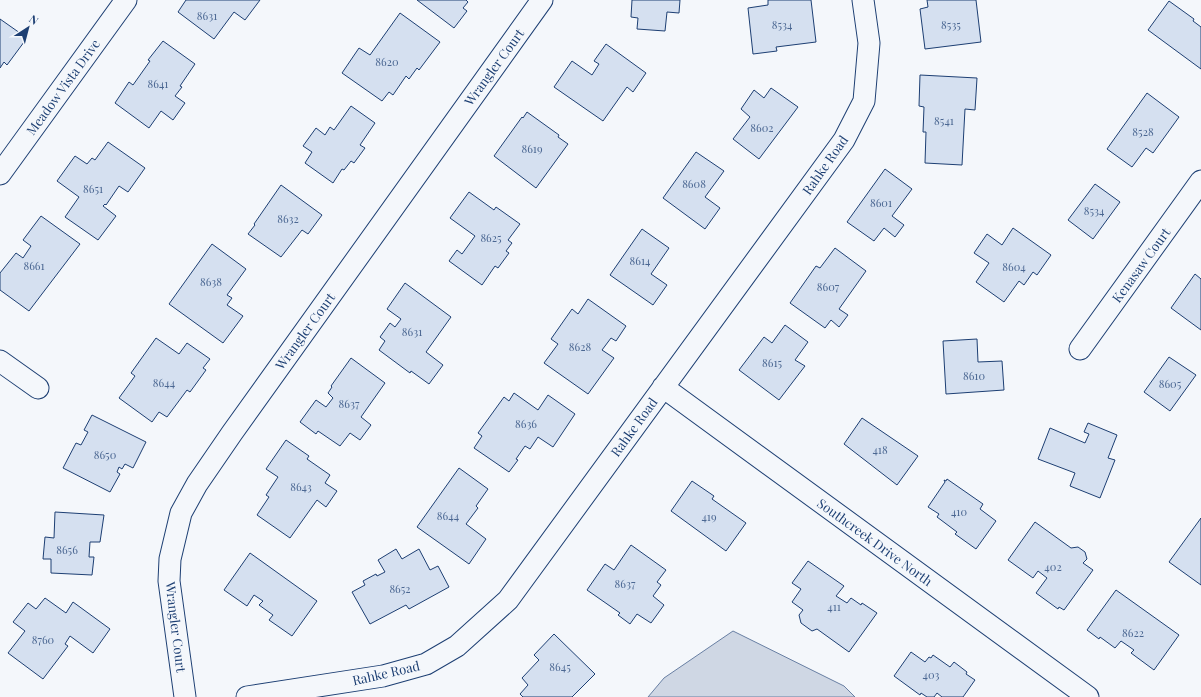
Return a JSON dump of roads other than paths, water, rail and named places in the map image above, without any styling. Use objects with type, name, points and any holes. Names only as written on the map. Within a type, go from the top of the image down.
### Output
[{"type":"street","name":"Meadow Vista Drive","points":[[0,174],[126,0]]},
{"type":"street","name":"Wrangler Court","points":[[185,697],[169,581],[170,559],[181,513],[197,484],[232,433],[542,0]]},
{"type":"street","name":"Rahke Road","points":[[247,697],[383,676],[426,664],[457,646],[508,600],[844,140],[864,101],[869,44],[863,0]]},
{"type":"street","name":"Kenasaw Court","points":[[1080,349],[1201,181]]},
{"type":"street","points":[[0,361],[38,388]]},
{"type":"street","name":"Southcreek Drive North","points":[[663,387],[1088,697]]}]
